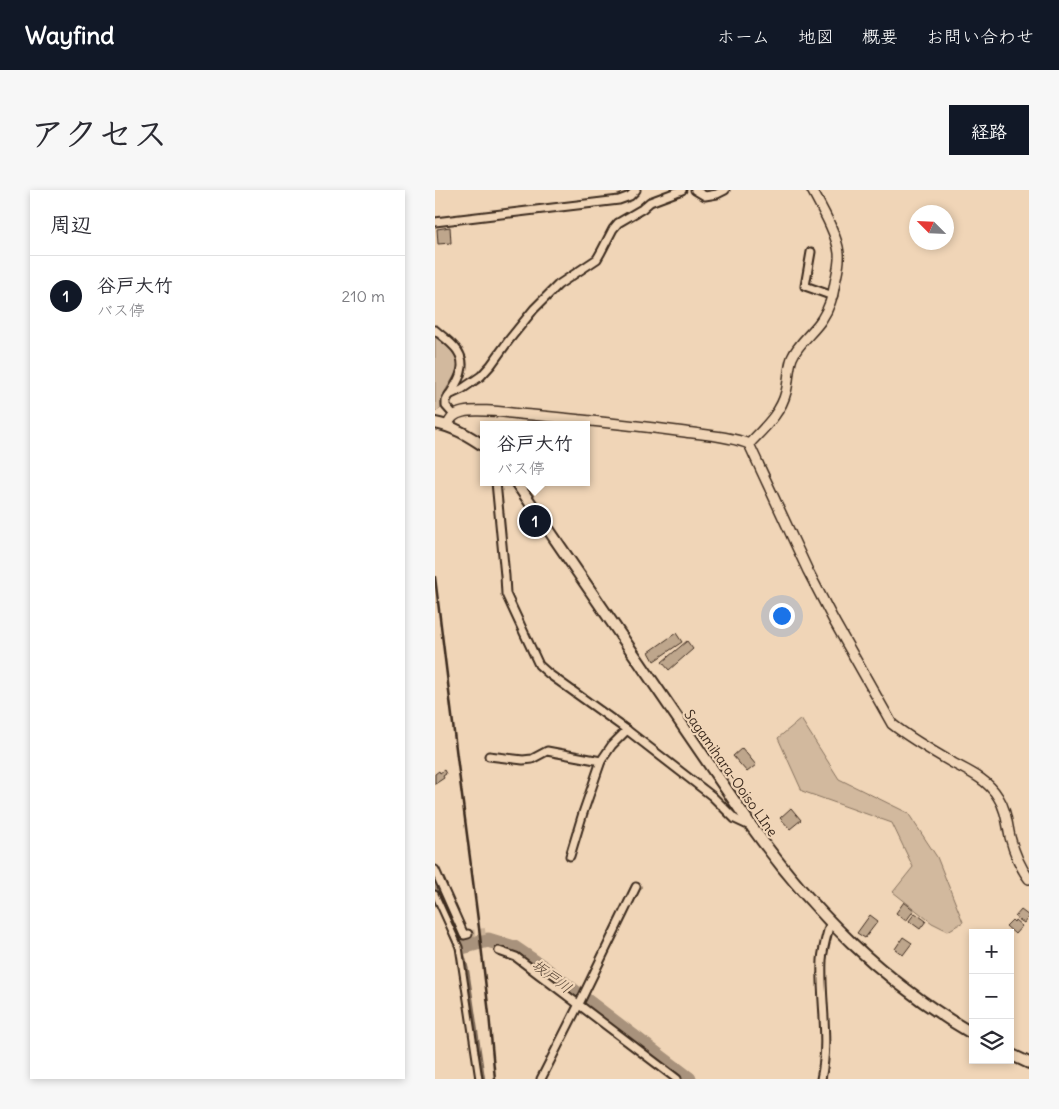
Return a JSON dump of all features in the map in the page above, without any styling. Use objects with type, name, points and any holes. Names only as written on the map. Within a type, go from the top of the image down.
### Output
[{"type":"main road","points":[[440,424],[460,431],[480,444]]},
{"type":"main road","name":"Sagamihara-Ooiso LIne","points":[[519,486],[752,827],[790,877],[830,923],[850,942],[896,981],[969,1031]]},
{"type":"main road","points":[[1014,1056],[1029,1063]]},
{"type":"street","points":[[435,222],[619,200],[630,196],[635,190]]},
{"type":"street","points":[[449,395],[481,376],[491,366],[534,309],[558,285],[597,258],[613,229],[619,223],[650,202],[682,190]]},
{"type":"street","points":[[695,190],[705,196],[717,194],[725,190]]},
{"type":"street","points":[[749,444],[780,408],[787,391],[792,359],[796,350],[821,321],[831,304],[833,296],[839,254],[835,237],[812,190]]},
{"type":"street","points":[[809,257],[805,286],[833,296]]},
{"type":"street","points":[[435,330],[460,353],[463,362],[461,372],[446,401],[446,406],[454,415]]},
{"type":"street","points":[[440,424],[454,415],[464,412],[486,411],[666,429],[737,440],[749,444],[808,571],[892,724],[906,736],[979,777],[991,787],[1005,810],[1017,858],[1029,879]]},
{"type":"street","points":[[496,486],[505,594],[539,665],[712,796],[735,819],[752,827]]},
{"type":"street","points":[[570,856],[601,761],[612,745],[627,730]]},
{"type":"street","points":[[489,756],[523,760],[532,759],[547,751],[601,761]]},
{"type":"street","points":[[435,870],[464,935],[468,934]]},
{"type":"street","points":[[541,1079],[635,887]]},
{"type":"street","points":[[435,894],[459,946],[479,1079]]},
{"type":"street","points":[[821,1079],[825,1045],[822,959],[830,923]]},
{"type":"street","points":[[499,951],[516,957],[677,1079]]},
{"type":"shaded area","points":[[435,337],[454,352],[458,364],[457,370],[441,400],[441,408],[437,411],[435,411]]},
{"type":"shaded area","points":[[801,719],[839,779],[908,813],[937,857],[963,922],[948,931],[932,923],[893,892],[913,867],[892,823],[802,791],[778,738]]},
{"type":"building","points":[[450,227],[451,243],[438,244],[437,229]]},
{"type":"building","points":[[676,633],[682,642],[654,661],[649,652]]},
{"type":"building","points":[[687,641],[693,649],[669,670],[662,662]]},
{"type":"building","points":[[742,748],[756,765],[747,772],[733,756]]},
{"type":"building","points":[[444,770],[446,774],[443,776],[444,778],[435,784],[435,774]]},
{"type":"building","points":[[791,808],[801,820],[790,829],[780,818]]},
{"type":"building","points":[[904,902],[914,910],[906,921],[896,913]]},
{"type":"building","points":[[1021,910],[1029,916],[1024,923],[1015,917]]},
{"type":"building","points":[[915,913],[926,921],[920,929],[909,921]]},
{"type":"building","points":[[870,915],[878,921],[865,938],[857,933]]},
{"type":"building","points":[[1012,920],[1014,922],[1015,920],[1022,926],[1015,934],[1014,929],[1009,929],[1006,926]]},
{"type":"building","points":[[903,937],[912,943],[903,955],[895,949]]},
{"type":"waterway","name":"坂戸川","points":[[435,882],[462,947],[488,940],[514,948],[542,967],[689,1079]]},
{"type":"waterway","points":[[462,947],[468,971],[484,1079]]},
{"type":"tunnel","points":[[468,934],[488,931]]},
{"type":"railway","points":[[435,577],[479,928],[495,1079]]},
{"type":"place","name":"谷戸大竹","points":[[535,521]]}]
